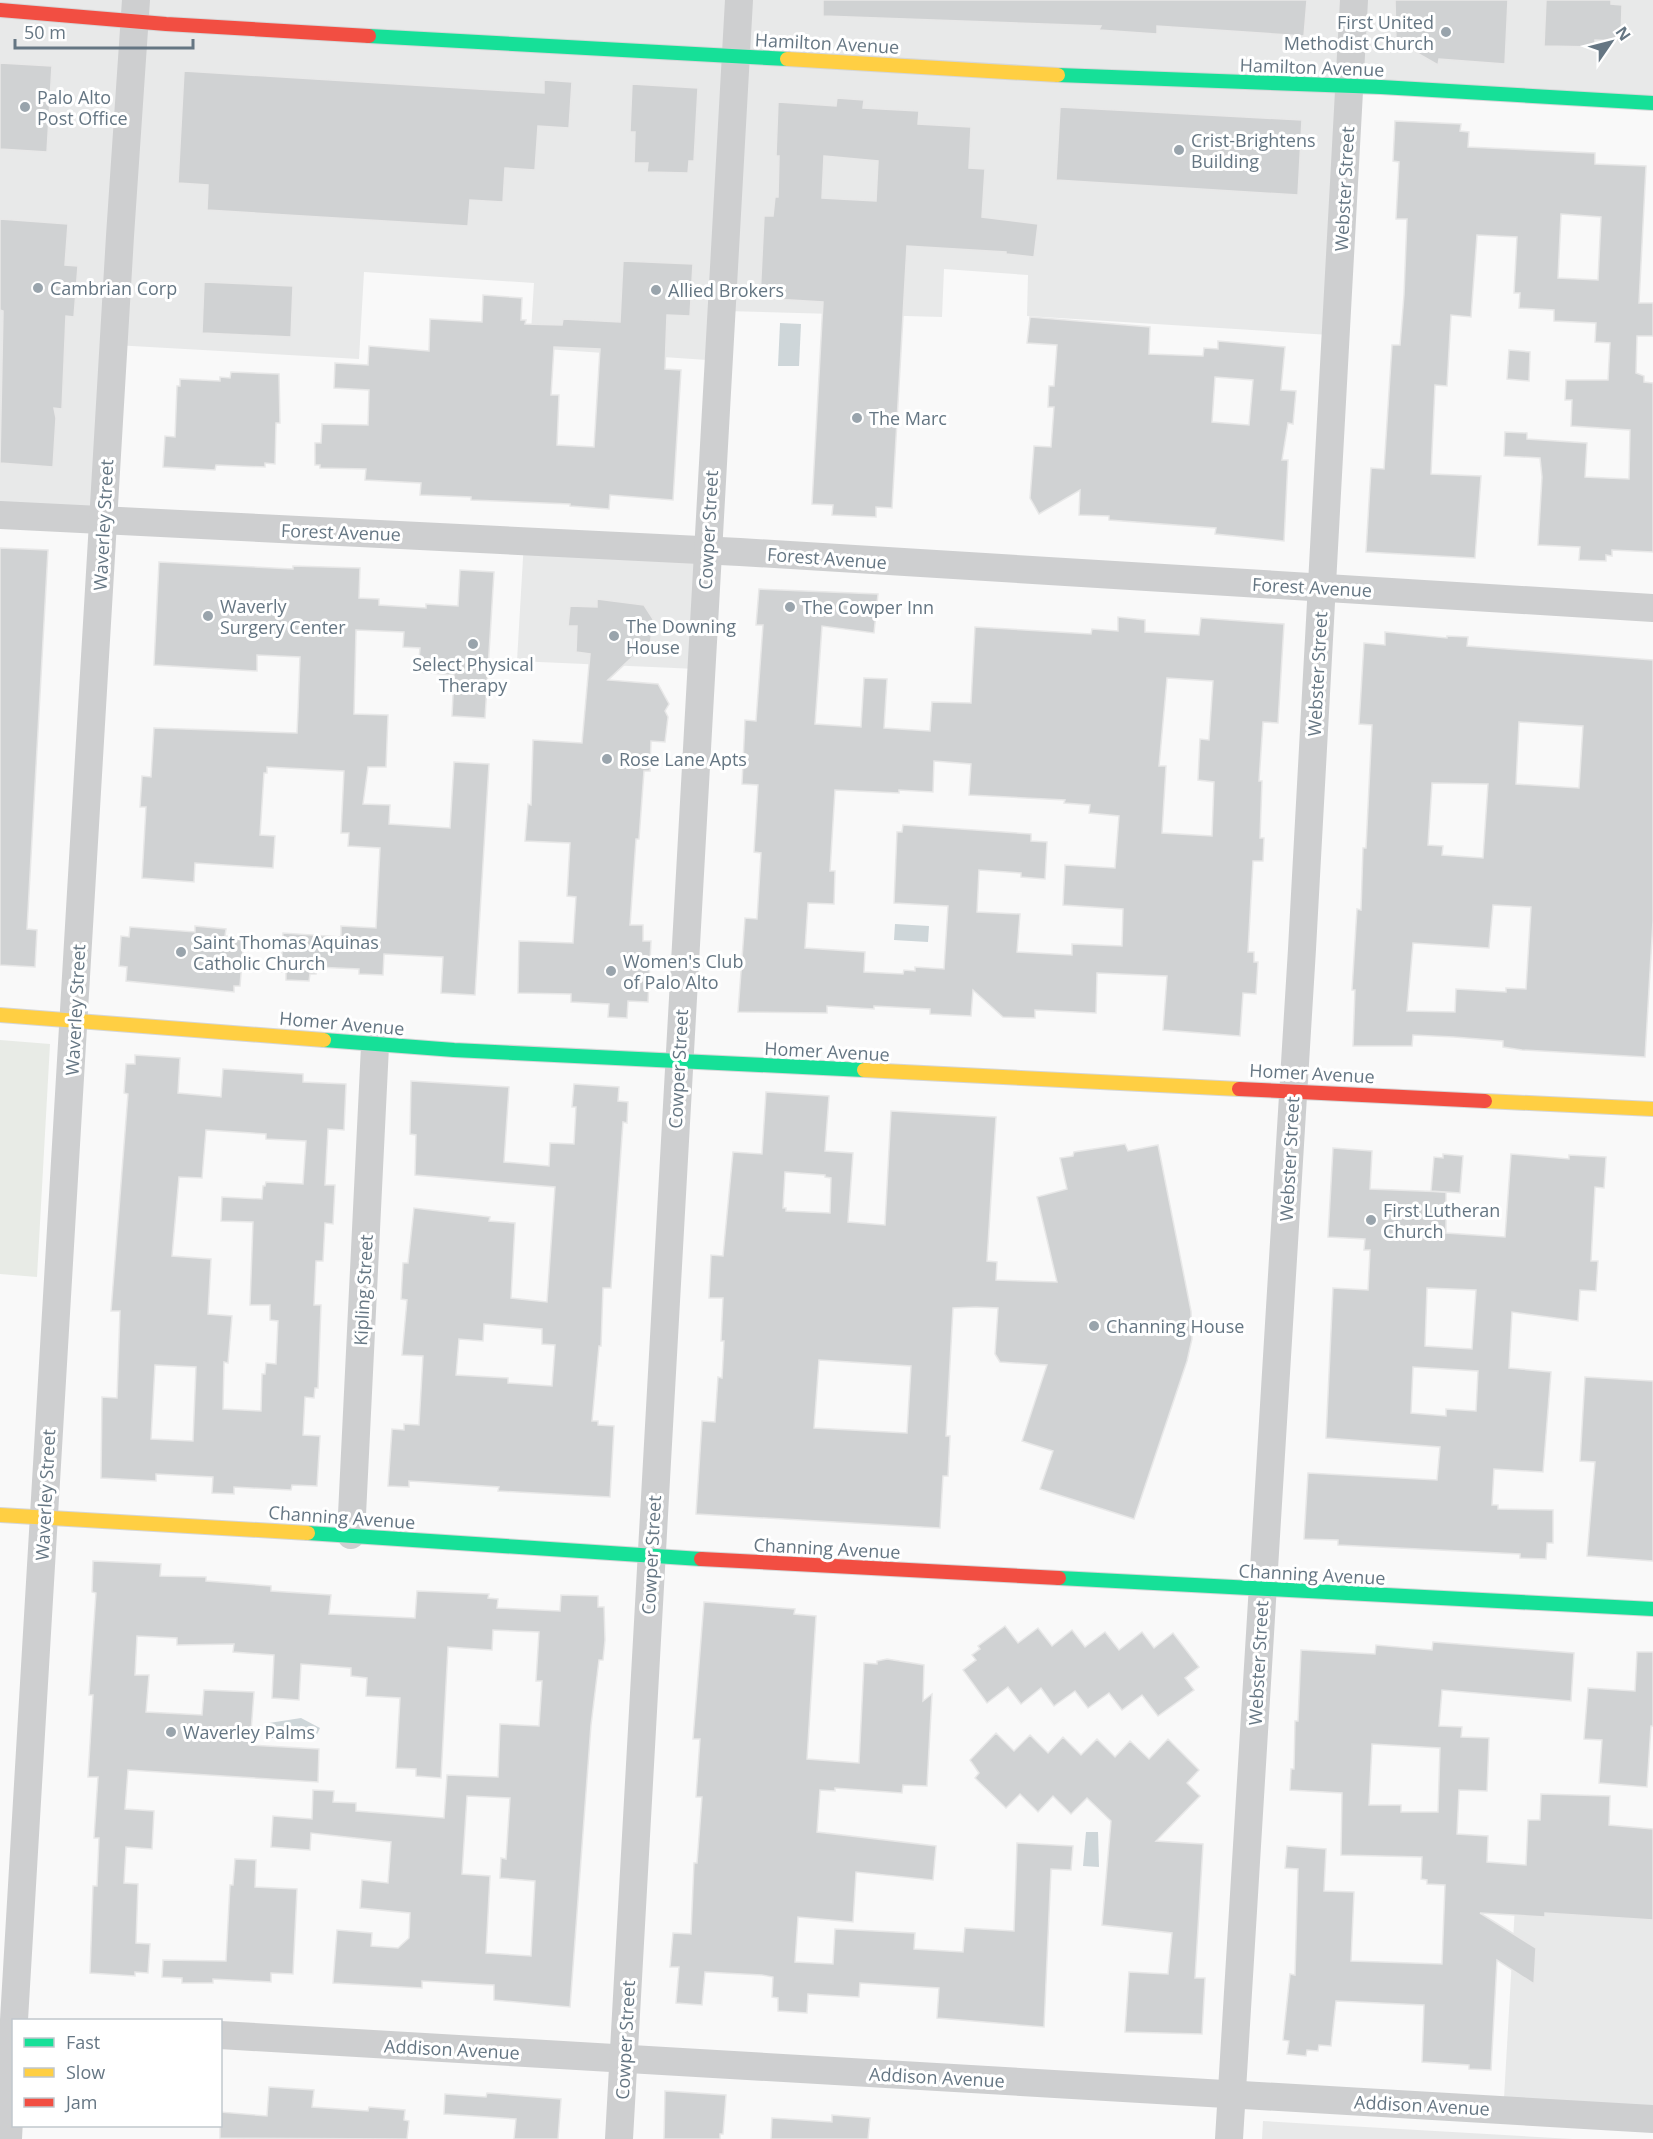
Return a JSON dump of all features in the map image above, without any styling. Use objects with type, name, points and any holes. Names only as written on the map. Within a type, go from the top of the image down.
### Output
[{"type":"street","name":"Cowper Street","points":[[619,2139],[739,0]]},
{"type":"street","name":"Webster Street","points":[[1229,2139],[1293,1090],[1354,0]]},
{"type":"street","name":"Hamilton Avenue","points":[[0,10],[136,10],[736,56],[1128,79],[1350,86],[1653,103]]},
{"type":"street","name":"Waverley Street","points":[[14,2019],[103,522],[136,10]]},
{"type":"street","name":"Forest Avenue","points":[[0,515],[103,522],[707,550],[1653,608]]},
{"type":"street","name":"Homer Avenue","points":[[0,1015],[184,1026],[375,1046],[679,1063],[1293,1090],[1653,1109]]},
{"type":"street","name":"Kipling Street","points":[[351,1535],[375,1046]]},
{"type":"street","name":"Channing Avenue","points":[[0,1515],[351,1535],[651,1556],[1653,1609]]},
{"type":"street","name":"Addison Avenue","points":[[222,2035],[1653,2118]]},
{"type":"street","name":"Waverley Street","points":[[8,2139],[12,2061]]},
{"type":"shaded area","points":[[0,0],[1653,0],[1653,106],[1344,89],[1330,335],[1027,316],[1028,275],[944,269],[942,317],[725,311],[722,361],[530,348],[534,283],[364,272],[359,359],[114,345],[103,522],[0,515]]},
{"type":"shaded area","points":[[780,323],[801,324],[799,366],[778,366]]},
{"type":"shaded area","points":[[524,541],[707,550],[697,669],[517,661]]},
{"type":"shaded area","points":[[895,924],[929,926],[928,942],[894,940]]},
{"type":"shaded area","points":[[0,1040],[50,1044],[37,1277],[0,1274]]},
{"type":"shaded area","points":[[301,1718],[320,1728],[314,1741],[272,1738],[269,1723]]},
{"type":"shaded area","points":[[1086,1832],[1098,1832],[1099,1867],[1083,1866]]},
{"type":"shaded area","points":[[1515,1906],[1653,1914],[1653,2111],[1504,2098]]},
{"type":"shaded area","points":[[1263,2121],[1573,2139],[1262,2139]]},
{"type":"building","points":[[823,0],[1307,0],[1304,36],[1157,26],[1157,34],[1099,30],[1101,26],[823,16]]},
{"type":"building","name":"First United Methodist Church","points":[[1395,0],[1508,0],[1505,64],[1439,59],[1438,65],[1396,41]]},
{"type":"building","points":[[1546,0],[1611,0],[1611,4],[1622,5],[1621,41],[1595,40],[1595,47],[1544,46]]},
{"type":"building","name":"Palo Alto Post Office","points":[[0,63],[52,66],[47,152],[0,149]]},
{"type":"building","points":[[184,71],[544,93],[544,80],[572,82],[569,128],[538,126],[535,170],[505,168],[503,202],[470,200],[468,226],[207,210],[208,185],[178,183]]},
{"type":"building","points":[[632,84],[698,88],[694,161],[689,161],[688,173],[647,172],[648,163],[634,163],[635,132],[630,132]]},
{"type":"building","points":[[837,98],[864,100],[863,108],[919,111],[918,124],[971,127],[969,168],[985,169],[982,217],[1038,224],[1034,257],[1006,254],[1006,252],[907,246],[892,508],[876,507],[876,517],[832,515],[833,505],[812,504],[823,302],[760,298],[764,216],[773,216],[775,197],[778,197],[779,156],[776,156],[778,102],[836,106]],"holes":[[[824,156],[878,161],[876,201],[822,198]]]},
{"type":"building","name":"Crist-Brightens Building","points":[[1060,107],[1302,120],[1298,195],[1056,180]]},
{"type":"building","points":[[1395,121],[1461,124],[1460,131],[1469,132],[1468,147],[1595,153],[1595,164],[1646,166],[1639,303],[1653,303],[1653,336],[1637,336],[1636,373],[1644,376],[1644,382],[1653,383],[1653,552],[1612,550],[1612,556],[1606,555],[1606,561],[1579,560],[1580,547],[1538,545],[1542,477],[1540,458],[1504,456],[1505,432],[1527,433],[1527,439],[1587,443],[1585,477],[1629,479],[1630,430],[1571,426],[1572,400],[1565,400],[1566,380],[1608,380],[1610,343],[1595,342],[1596,323],[1554,321],[1554,310],[1519,308],[1520,293],[1514,293],[1517,237],[1477,235],[1471,317],[1451,315],[1447,386],[1435,385],[1431,474],[1481,476],[1475,558],[1366,552],[1371,468],[1384,469],[1392,345],[1400,345],[1404,295],[1407,219],[1396,219],[1399,162],[1393,161]],"holes":[[[1561,214],[1601,217],[1598,280],[1558,278]]]},
{"type":"building","points":[[0,219],[68,224],[65,265],[78,266],[74,317],[66,316],[62,409],[54,408],[56,418],[53,467],[0,463],[3,311],[0,310]]},
{"type":"building","points":[[623,261],[693,264],[690,316],[667,315],[665,369],[681,370],[673,500],[610,495],[609,509],[570,506],[570,504],[471,500],[471,497],[420,495],[421,483],[365,480],[366,469],[320,468],[320,465],[315,465],[315,443],[321,443],[322,424],[368,425],[369,390],[334,388],[335,363],[368,365],[369,346],[429,351],[430,319],[482,322],[483,295],[522,298],[521,320],[526,320],[525,324],[562,325],[563,319],[620,322]],"holes":[[[554,347],[600,349],[594,447],[557,445],[559,395],[551,395]]]},
{"type":"building","points":[[204,282],[293,286],[291,337],[202,333]]},
{"type":"building","points":[[1030,317],[1150,327],[1149,354],[1203,356],[1204,348],[1218,349],[1218,341],[1285,347],[1281,390],[1296,391],[1293,424],[1288,423],[1282,460],[1288,460],[1284,541],[1215,534],[1216,528],[1109,520],[1109,516],[1079,515],[1080,490],[1039,514],[1030,498],[1034,446],[1051,447],[1054,407],[1048,407],[1049,386],[1054,386],[1057,345],[1027,343]],"holes":[[[1215,377],[1253,380],[1249,425],[1212,422]]]},
{"type":"building","points":[[1509,350],[1530,352],[1529,381],[1507,379]]},
{"type":"building","points":[[231,372],[279,374],[280,423],[276,423],[275,464],[265,463],[265,467],[216,465],[215,470],[163,467],[165,436],[175,437],[177,386],[180,386],[180,379],[220,381],[220,377],[230,378]]},
{"type":"building","points":[[0,548],[48,550],[27,929],[37,930],[35,967],[0,965]]},
{"type":"building","points":[[159,562],[293,569],[293,566],[360,568],[359,598],[379,599],[379,605],[426,608],[426,604],[458,606],[460,570],[494,572],[485,718],[452,716],[454,675],[418,672],[420,648],[403,647],[404,632],[356,630],[354,714],[388,715],[386,767],[368,767],[363,804],[390,805],[389,824],[450,828],[454,762],[489,764],[475,995],[441,993],[443,957],[384,954],[383,975],[359,974],[359,969],[316,967],[316,974],[310,974],[309,981],[286,980],[286,972],[281,972],[283,933],[341,937],[341,926],[376,928],[380,848],[348,846],[349,833],[341,833],[344,771],[267,767],[267,773],[264,773],[260,835],[275,836],[273,868],[195,863],[194,882],[142,878],[146,807],[140,807],[142,776],[151,777],[154,728],[297,733],[300,657],[257,655],[257,671],[154,665]]},
{"type":"building","points":[[759,589],[878,594],[874,633],[822,626],[815,724],[861,727],[864,678],[887,679],[884,728],[930,731],[932,702],[971,703],[975,627],[1091,634],[1092,629],[1118,631],[1118,617],[1145,620],[1145,632],[1199,635],[1201,618],[1284,624],[1278,723],[1263,722],[1259,781],[1262,781],[1260,838],[1264,838],[1263,861],[1253,861],[1248,952],[1254,952],[1254,962],[1258,962],[1256,994],[1243,993],[1240,1036],[1163,1030],[1167,976],[1097,973],[1096,1013],[1035,1010],[1035,1018],[1003,1017],[973,990],[971,1016],[930,1014],[930,1009],[874,1006],[874,1009],[827,1006],[827,1013],[738,1012],[745,918],[757,919],[761,853],[754,852],[758,785],[742,784],[745,720],[756,721],[763,625],[756,625]],"holes":[[[1167,678],[1213,681],[1209,740],[1200,739],[1198,780],[1214,782],[1212,836],[1162,833],[1166,766],[1159,766]],[[934,761],[971,764],[969,795],[1065,800],[1064,803],[1090,805],[1089,813],[1119,816],[1115,868],[1065,865],[1063,905],[1123,909],[1122,946],[1072,944],[1072,955],[1017,952],[1020,914],[977,912],[979,870],[1021,873],[1021,877],[1045,879],[1047,842],[1031,841],[1031,834],[903,825],[902,832],[897,832],[894,903],[948,906],[944,969],[915,967],[915,971],[904,970],[903,974],[864,972],[865,952],[805,948],[808,903],[834,904],[835,871],[830,871],[835,790],[933,792]]]},
{"type":"building","points":[[597,599],[644,605],[653,619],[650,647],[643,647],[608,680],[658,684],[669,704],[665,711],[668,717],[665,742],[651,741],[650,771],[644,771],[639,839],[636,839],[630,925],[643,925],[643,941],[651,941],[648,1002],[628,1001],[627,1018],[608,1017],[609,1004],[571,1002],[571,994],[518,993],[519,941],[573,943],[576,897],[567,896],[570,843],[525,841],[528,804],[531,805],[533,740],[582,743],[590,654],[576,652],[577,626],[568,626],[570,606],[597,607]]},
{"type":"building","points":[[1385,632],[1447,638],[1447,636],[1468,637],[1467,646],[1653,660],[1653,921],[1645,1057],[1522,1050],[1503,1047],[1503,1041],[1413,1035],[1412,1046],[1353,1046],[1355,990],[1352,990],[1357,909],[1361,910],[1363,848],[1366,848],[1372,725],[1359,724],[1364,643],[1385,645]],"holes":[[[1519,722],[1583,726],[1579,788],[1516,784]],[[1432,783],[1488,784],[1483,858],[1442,855],[1443,846],[1428,845]],[[1493,905],[1531,907],[1526,989],[1506,988],[1506,992],[1456,989],[1455,1012],[1407,1011],[1413,943],[1489,948]]]},
{"type":"building","name":"Saint Thomas Aquinas Catholic Church","points":[[195,926],[226,929],[225,936],[244,937],[240,986],[234,986],[234,992],[126,981],[127,967],[119,966],[121,936],[129,937],[130,927],[195,932]]},
{"type":"building","points":[[135,1055],[180,1058],[178,1093],[221,1097],[223,1069],[303,1074],[303,1082],[346,1084],[344,1130],[328,1129],[325,1185],[335,1185],[333,1224],[325,1223],[323,1261],[316,1261],[314,1305],[321,1305],[318,1388],[315,1388],[314,1398],[305,1397],[303,1435],[320,1436],[317,1486],[292,1485],[291,1490],[234,1487],[234,1494],[212,1493],[213,1477],[156,1474],[156,1481],[101,1478],[102,1397],[117,1398],[120,1311],[111,1311],[128,1094],[124,1093],[126,1064],[135,1064]],"holes":[[[206,1130],[266,1134],[266,1139],[306,1141],[303,1184],[266,1182],[263,1186],[262,1199],[222,1197],[221,1221],[253,1222],[250,1305],[270,1305],[270,1320],[278,1321],[276,1364],[266,1363],[265,1374],[262,1374],[261,1411],[223,1409],[224,1362],[228,1363],[232,1316],[208,1314],[211,1259],[172,1256],[179,1177],[202,1178]],[[155,1365],[196,1367],[193,1441],[151,1439]]]},
{"type":"building","points":[[411,1081],[509,1087],[504,1162],[549,1166],[550,1143],[574,1144],[576,1107],[572,1107],[574,1084],[619,1087],[618,1101],[628,1102],[627,1123],[623,1122],[611,1288],[603,1288],[601,1346],[599,1346],[592,1421],[598,1421],[598,1425],[614,1426],[610,1497],[498,1491],[499,1487],[409,1481],[409,1487],[388,1486],[392,1429],[404,1430],[404,1424],[419,1425],[423,1356],[402,1355],[407,1300],[401,1299],[403,1263],[408,1263],[414,1208],[490,1217],[489,1221],[515,1223],[511,1298],[547,1302],[555,1187],[415,1175],[416,1135],[410,1134]],"holes":[[[484,1324],[542,1329],[542,1344],[555,1345],[552,1386],[508,1383],[508,1378],[456,1375],[459,1339],[483,1341]]]},
{"type":"building","points":[[766,1092],[829,1096],[825,1151],[853,1153],[848,1222],[885,1225],[891,1111],[996,1117],[987,1261],[997,1262],[996,1280],[1057,1282],[1037,1197],[1067,1189],[1060,1158],[1073,1156],[1074,1152],[1125,1144],[1128,1151],[1158,1145],[1191,1311],[1192,1339],[1187,1361],[1134,1519],[1040,1489],[1053,1451],[1022,1441],[1047,1365],[1000,1362],[995,1354],[998,1308],[976,1307],[953,1308],[946,1436],[950,1436],[948,1476],[943,1476],[940,1528],[696,1514],[702,1421],[715,1422],[718,1377],[722,1378],[723,1298],[709,1298],[711,1255],[723,1256],[733,1152],[762,1154]],"holes":[[[785,1172],[825,1175],[831,1178],[830,1213],[786,1211],[786,1208],[783,1208]],[[819,1360],[911,1366],[907,1433],[814,1428]]]},
{"type":"building","points":[[1333,1148],[1372,1151],[1370,1189],[1446,1192],[1446,1233],[1505,1237],[1511,1154],[1569,1159],[1569,1155],[1606,1157],[1604,1188],[1595,1187],[1591,1261],[1598,1261],[1596,1291],[1580,1290],[1578,1321],[1512,1312],[1509,1368],[1551,1372],[1543,1472],[1494,1469],[1492,1505],[1498,1505],[1498,1509],[1553,1510],[1553,1543],[1547,1543],[1546,1559],[1520,1558],[1520,1554],[1338,1545],[1338,1540],[1304,1539],[1308,1473],[1437,1480],[1440,1447],[1326,1438],[1333,1288],[1368,1290],[1370,1250],[1364,1250],[1365,1239],[1328,1237]],"holes":[[[1427,1288],[1476,1290],[1472,1349],[1425,1346]],[[1413,1367],[1478,1371],[1476,1411],[1446,1409],[1446,1416],[1411,1413]]]},
{"type":"building","points":[[1443,1154],[1463,1156],[1460,1193],[1431,1191],[1434,1157],[1443,1158]]},
{"type":"building","points":[[1585,1377],[1653,1381],[1653,1561],[1587,1556],[1595,1462],[1580,1461]]},
{"type":"building","points":[[93,1561],[161,1564],[160,1576],[206,1577],[206,1581],[271,1586],[271,1591],[331,1595],[329,1614],[415,1618],[417,1591],[489,1594],[488,1598],[498,1599],[497,1608],[560,1611],[561,1595],[598,1596],[598,1607],[604,1607],[605,1640],[603,1660],[599,1660],[591,1725],[570,2007],[494,2000],[494,1985],[422,1981],[422,1988],[333,1983],[337,1930],[372,1933],[371,1946],[398,1948],[409,1938],[410,1913],[360,1908],[362,1880],[388,1883],[391,1842],[311,1833],[310,1850],[271,1847],[273,1816],[312,1819],[313,1790],[334,1791],[333,1802],[356,1803],[356,1811],[444,1818],[447,1775],[498,1777],[500,1724],[539,1726],[542,1681],[536,1681],[539,1632],[493,1630],[492,1650],[448,1647],[441,1778],[416,1776],[416,1769],[396,1768],[400,1698],[366,1696],[367,1678],[351,1676],[351,1668],[301,1664],[299,1700],[272,1698],[274,1655],[233,1652],[234,1644],[177,1645],[177,1638],[137,1636],[135,1675],[149,1675],[146,1712],[202,1715],[204,1690],[254,1692],[250,1745],[319,1749],[318,1782],[128,1770],[125,1809],[154,1811],[152,1849],[126,1847],[124,1883],[138,1884],[136,1943],[150,1944],[148,1973],[135,1972],[135,1976],[90,1973],[93,1886],[97,1886],[99,1838],[94,1838],[98,1777],[88,1777],[93,1695],[89,1695],[96,1593],[92,1592]],"holes":[[[467,1796],[510,1798],[506,1859],[501,1858],[500,1878],[535,1881],[531,1956],[486,1953],[490,1876],[462,1874]]]},
{"type":"building","points":[[704,1602],[795,1609],[794,1614],[816,1616],[807,1759],[859,1763],[864,1663],[877,1664],[877,1661],[887,1659],[924,1665],[923,1701],[932,1694],[927,1786],[903,1785],[902,1793],[835,1788],[835,1791],[820,1790],[817,1832],[936,1846],[933,1880],[856,1872],[853,1922],[798,1917],[795,1962],[833,1964],[835,1929],[915,1933],[914,1949],[963,1952],[965,1928],[1014,1931],[1017,1843],[1073,1846],[1071,1870],[1051,1869],[1044,2027],[937,2018],[939,1988],[860,1983],[859,1997],[808,1994],[807,2013],[778,2011],[778,1998],[772,1997],[773,1977],[762,1975],[705,1972],[702,2005],[676,2003],[679,1967],[670,1967],[673,1933],[691,1934],[694,1863],[697,1863],[702,1797],[696,1797],[700,1739],[693,1739]]},
{"type":"building","points":[[1005,1626],[1018,1643],[1038,1628],[1052,1646],[1072,1630],[1085,1647],[1105,1632],[1119,1650],[1142,1632],[1154,1648],[1173,1633],[1199,1667],[1185,1678],[1194,1690],[1158,1716],[1142,1695],[1122,1710],[1109,1693],[1088,1708],[1075,1691],[1054,1706],[1041,1688],[1021,1704],[1008,1687],[987,1703],[963,1670],[976,1660],[972,1655],[980,1649],[978,1646]]},
{"type":"building","points":[[1433,1642],[1574,1653],[1571,1701],[1442,1690],[1439,1726],[1462,1727],[1461,1737],[1489,1738],[1487,1791],[1459,1790],[1457,1834],[1488,1836],[1487,1862],[1526,1865],[1528,1820],[1540,1820],[1541,1794],[1610,1796],[1609,1825],[1653,1829],[1653,1920],[1545,1913],[1545,1917],[1480,1913],[1536,1948],[1534,1984],[1497,1960],[1491,2070],[1469,2069],[1469,2065],[1422,2062],[1424,2005],[1336,2001],[1331,2046],[1319,2045],[1318,2051],[1307,2050],[1306,2056],[1287,2054],[1289,2041],[1283,2040],[1290,1974],[1295,1975],[1298,1869],[1285,1868],[1287,1846],[1326,1849],[1324,1891],[1354,1892],[1351,1961],[1442,1964],[1445,1885],[1427,1884],[1427,1880],[1421,1879],[1422,1857],[1341,1855],[1342,1793],[1290,1790],[1291,1769],[1294,1769],[1295,1721],[1298,1721],[1301,1650],[1375,1654],[1376,1645],[1432,1650]],"holes":[[[1372,1744],[1440,1748],[1438,1812],[1401,1812],[1401,1805],[1369,1805]]]},
{"type":"building","points":[[1637,1652],[1653,1652],[1653,1726],[1651,1726],[1647,1787],[1599,1783],[1602,1740],[1584,1739],[1588,1688],[1635,1691]]},
{"type":"building","points":[[996,1733],[1014,1751],[1030,1735],[1048,1753],[1063,1737],[1081,1755],[1097,1739],[1115,1757],[1130,1741],[1149,1759],[1168,1739],[1199,1770],[1187,1783],[1200,1796],[1156,1841],[1203,1844],[1195,1978],[1205,1978],[1202,2034],[1125,2032],[1129,1972],[1168,1974],[1172,1933],[1102,1925],[1111,1821],[1087,1798],[1071,1814],[1053,1796],[1038,1812],[1020,1794],[1006,1808],[975,1778],[979,1773],[970,1760]]},
{"type":"building","points":[[235,1859],[256,1860],[255,1887],[297,1889],[293,1974],[271,1973],[271,1982],[213,1979],[213,1983],[182,1983],[182,1978],[162,1977],[163,1960],[226,1961],[230,1885],[233,1885]]},
{"type":"building","points":[[269,2087],[314,2090],[312,2107],[368,2111],[369,2107],[405,2110],[404,2120],[409,2121],[407,2139],[220,2138],[222,2112],[267,2116]]},
{"type":"building","points":[[665,2091],[726,2095],[723,2134],[720,2134],[720,2139],[664,2139]]},
{"type":"building","points":[[487,2093],[561,2099],[558,2139],[514,2139],[516,2119],[444,2114],[445,2094],[486,2097]]},
{"type":"building","points":[[832,2115],[870,2118],[868,2139],[771,2139],[772,2118],[832,2122]]},
{"type":"traffic: fast","points":[[369,36],[787,59]]},
{"type":"traffic: fast","points":[[1058,75],[1381,87],[1653,103]]},
{"type":"traffic: fast","points":[[324,1040],[454,1050],[864,1070]]},
{"type":"traffic: fast","points":[[308,1533],[701,1559]]},
{"type":"traffic: fast","points":[[1059,1578],[1653,1609]]},
{"type":"traffic: slow","points":[[787,59],[1058,75]]},
{"type":"traffic: slow","points":[[0,1015],[324,1040]]},
{"type":"traffic: slow","points":[[864,1070],[1239,1089]]},
{"type":"traffic: slow","points":[[1485,1101],[1653,1109]]},
{"type":"traffic: slow","points":[[0,1515],[308,1533]]},
{"type":"traffic: jam","points":[[0,10],[166,24],[369,36]]},
{"type":"traffic: jam","points":[[1239,1089],[1485,1101]]},
{"type":"traffic: jam","points":[[701,1559],[1059,1578]]},
{"type":"place","name":"First United Methodist Church","points":[[1446,32]]},
{"type":"place","name":"Palo Alto Post Office","points":[[25,107]]},
{"type":"place","name":"Crist-Brightens Building","points":[[1179,150]]},
{"type":"place","name":"Cambrian Corp","points":[[38,288]]},
{"type":"place","name":"Allied Brokers","points":[[656,290]]},
{"type":"place","name":"The Marc","points":[[857,418]]},
{"type":"place","name":"The Cowper Inn","points":[[790,607]]},
{"type":"place","name":"Waverly Surgery Center","points":[[208,616]]},
{"type":"place","name":"The Downing House","points":[[614,636]]},
{"type":"place","name":"Select Physical Therapy","points":[[473,644]]},
{"type":"place","name":"Rose Lane Apts","points":[[607,759]]},
{"type":"place","name":"Saint Thomas Aquinas Catholic Church","points":[[181,952]]},
{"type":"place","name":"Women's Club of Palo Alto","points":[[611,971]]},
{"type":"place","name":"First Lutheran Church","points":[[1371,1220]]},
{"type":"place","name":"Channing House","points":[[1094,1326]]},
{"type":"place","name":"Waverley Palms","points":[[171,1732]]}]
